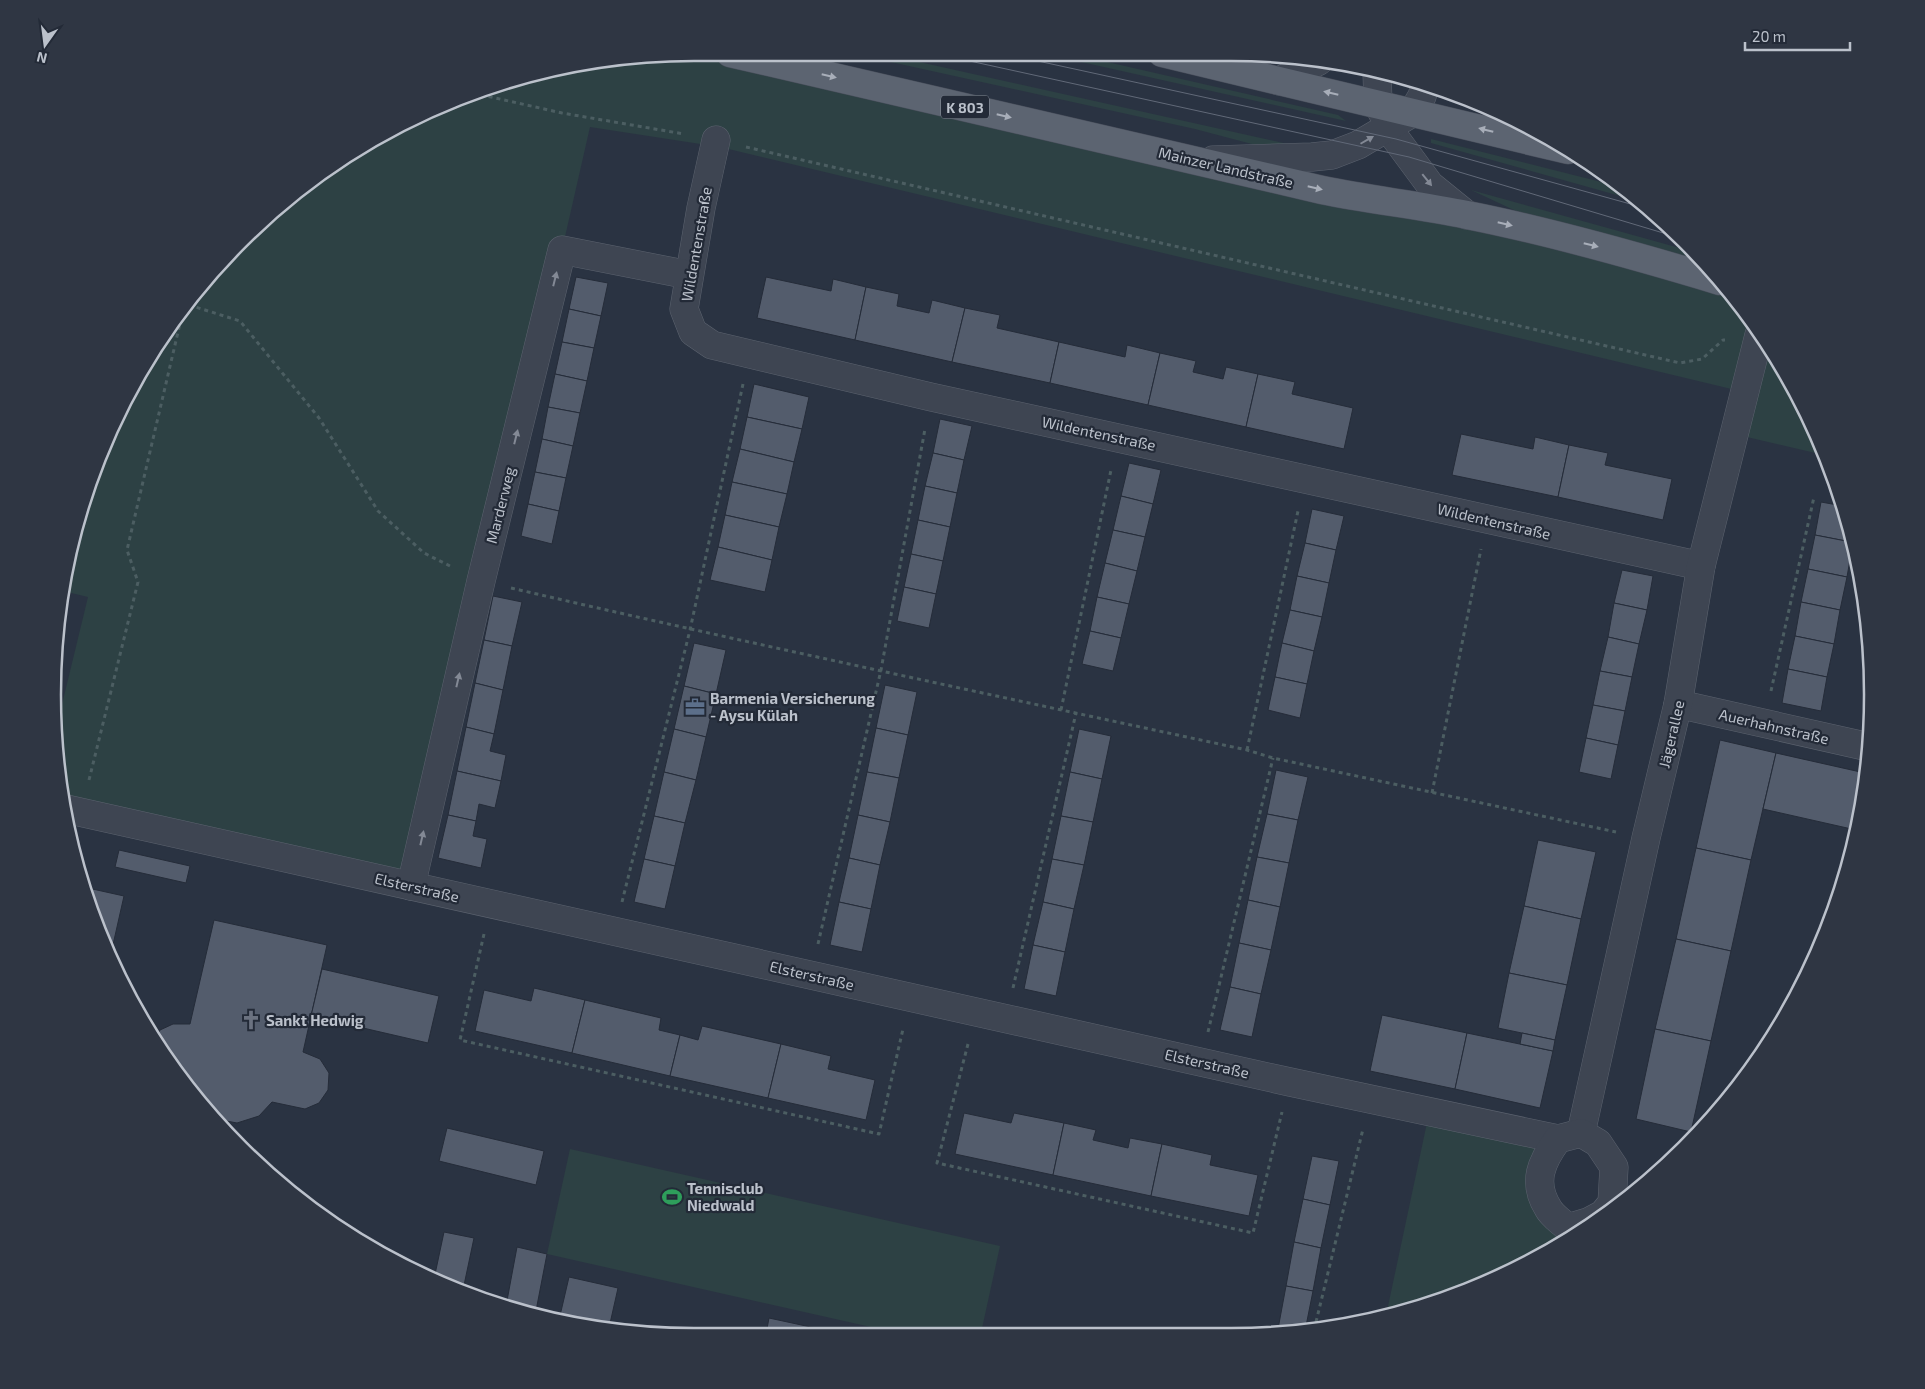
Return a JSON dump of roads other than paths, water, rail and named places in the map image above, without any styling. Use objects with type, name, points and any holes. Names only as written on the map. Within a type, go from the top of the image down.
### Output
[{"type":"main road","name":"Mainzer Landstraße","points":[[769,61],[1366,199],[1467,215],[1600,247],[1707,277]]},
{"type":"main road","points":[[1198,61],[1279,81],[1394,114],[1546,145]]},
{"type":"street","points":[[1279,81],[1308,67]]},
{"type":"street","points":[[1380,80],[1394,114],[1396,139],[1430,185],[1467,215]]},
{"type":"street","points":[[1199,161],[1332,155],[1358,145],[1394,114],[1422,96],[1423,92]]},
{"type":"street","name":"Wildentenstraße","points":[[716,140],[701,208],[684,309],[693,332],[712,345],[931,397],[1701,566]]},
{"type":"street","name":"Marderweg","points":[[412,886],[481,581],[562,250],[689,275]]},
{"type":"street","name":"Jägerallee","points":[[1565,1232],[1548,1209],[1538,1183],[1545,1157],[1569,1136],[1646,838],[1678,704],[1701,566],[1757,342]]},
{"type":"street","name":"Auerhahnstraße","points":[[1678,704],[1861,745]]},
{"type":"street","name":"Elsterstraße","points":[[74,811],[1370,1100],[1569,1136]]},
{"type":"street","name":"Jägerallee","points":[[1569,1136],[1598,1142],[1614,1167],[1615,1198]]},
{"type":"tram line","points":[[970,61],[1409,157],[1664,233]]},
{"type":"tram line","points":[[1038,61],[1396,139],[1631,204]]},
{"type":"place","name":"Barmenia Versicherung - Aysu Külah","points":[[695,707]]},
{"type":"place","name":"Sankt Hedwig","points":[[251,1020]]},
{"type":"place","name":"Tennisclub Niedwald","points":[[672,1197]]}]
